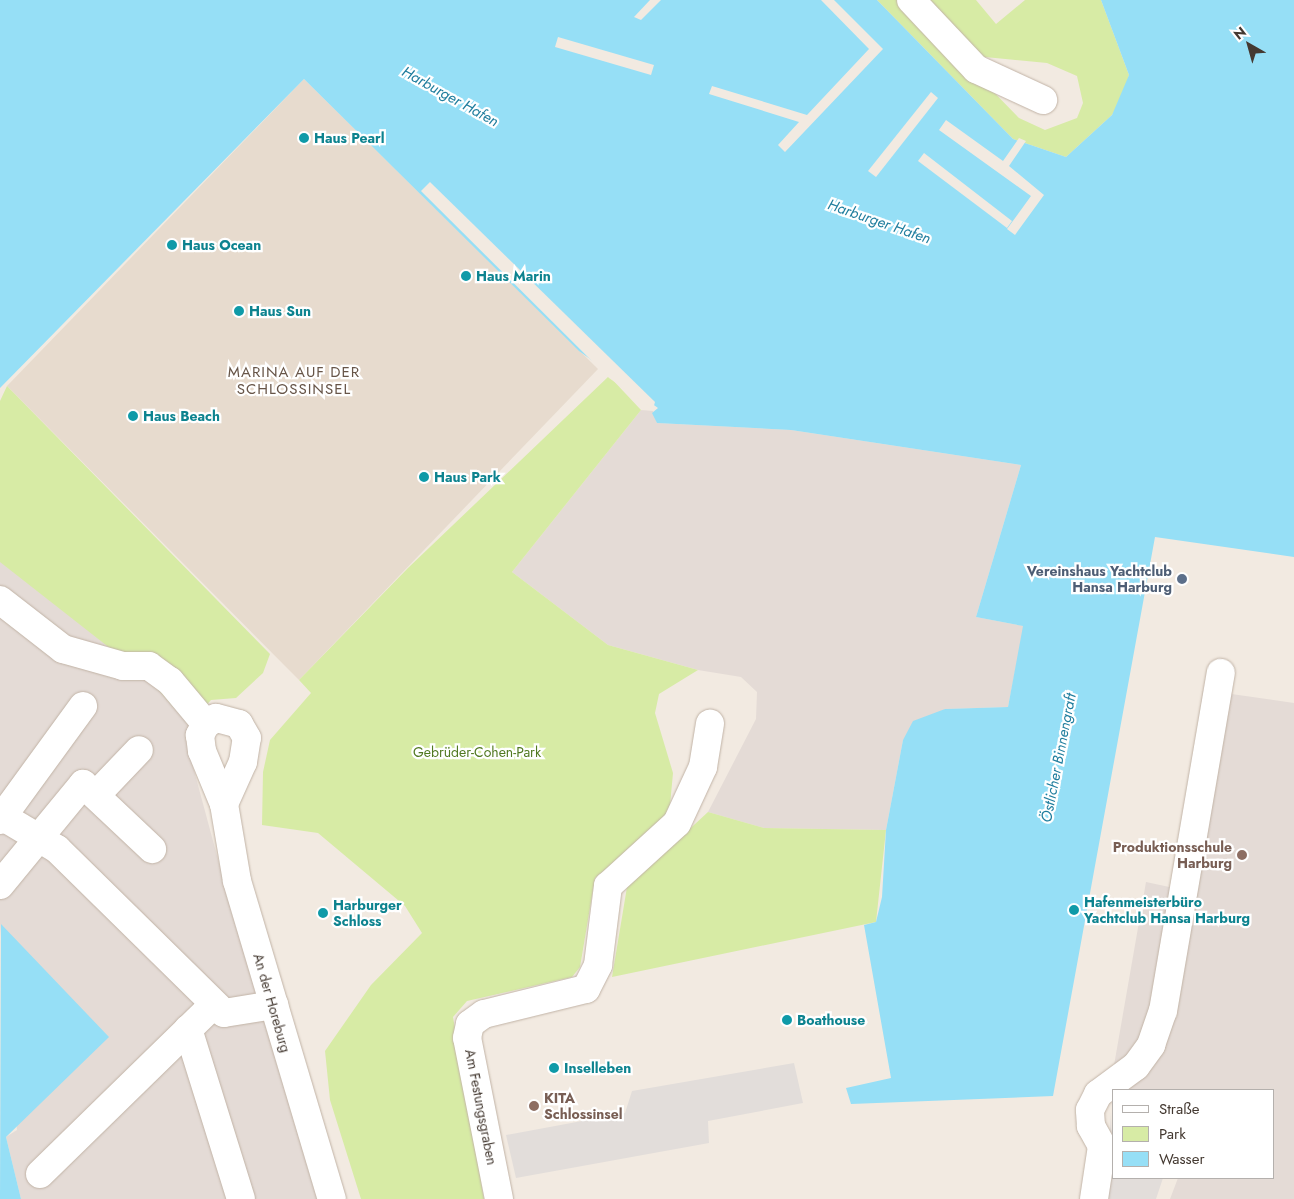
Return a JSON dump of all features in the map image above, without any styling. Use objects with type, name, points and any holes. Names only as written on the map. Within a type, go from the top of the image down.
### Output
[{"type":"street","points":[[911,0],[976,69],[1043,100]]},
{"type":"street","points":[[0,600],[63,649],[122,666],[149,666],[170,681],[206,724],[229,719],[239,724],[247,738],[242,762],[224,804]]},
{"type":"street","points":[[1094,1199],[1102,1146],[1091,1126],[1090,1110],[1098,1094],[1136,1066],[1151,1045],[1163,1011],[1221,674]]},
{"type":"street","points":[[83,706],[1,817],[57,849],[224,1013],[274,1005]]},
{"type":"street","name":"An der Horeburg","points":[[206,724],[200,735],[202,752],[224,804],[236,881],[332,1199]]},
{"type":"street","name":"Am Festungsgraben","points":[[499,1199],[468,1038],[470,1024],[484,1014],[586,989],[598,965],[608,886],[677,823],[703,767],[710,724]]},
{"type":"street","points":[[96,795],[139,750]]},
{"type":"street","points":[[0,885],[83,784],[152,849]]},
{"type":"street","points":[[40,1174],[214,1004]]},
{"type":"street","points":[[188,1029],[241,1199]]},
{"type":"shaded area","points":[[304,79],[598,369],[299,680],[7,386]]},
{"type":"shaded area","points":[[641,410],[653,411],[657,423],[791,430],[1021,465],[976,617],[1024,626],[1008,707],[945,709],[903,740],[886,830],[764,828],[708,812],[756,719],[757,692],[741,677],[698,670],[608,645],[512,572]]},
{"type":"shaded area","points":[[0,560],[120,653],[173,701],[189,725],[192,763],[226,889],[332,1199],[21,1199],[6,1137],[17,1130],[0,924]]},
{"type":"shaded area","points":[[1203,690],[1294,703],[1294,1199],[1170,1199],[1178,1179],[1274,1179],[1274,1089],[1112,1089],[1112,1094],[1109,1094],[1146,882],[1174,888]]},
{"type":"shaded area","points":[[794,1063],[803,1103],[708,1121],[709,1143],[516,1178],[506,1135],[625,1113],[632,1091]]},
{"type":"shaded area","points":[[1111,1112],[1112,1179],[1163,1179],[1156,1199],[1106,1199]]},
{"type":"green space","points":[[877,0],[904,0],[1019,118],[1045,130],[1077,118],[1083,103],[1077,76],[1047,63],[975,56],[921,0],[976,0],[996,24],[1025,0],[1101,0],[1129,75],[1124,94],[1112,115],[1066,157],[1013,139]]},
{"type":"green space","name":"Gebrüder-Cohen-Park","points":[[609,376],[641,410],[512,572],[608,645],[698,670],[659,694],[655,713],[673,773],[669,816],[595,878],[580,967],[572,977],[467,1001],[453,1017],[484,1199],[361,1199],[330,1100],[325,1051],[371,985],[422,933],[405,906],[318,833],[262,825],[263,772],[270,740],[311,693],[299,680],[408,568]]},
{"type":"green space","points":[[7,386],[270,654],[263,673],[236,698],[211,700],[189,725],[148,678],[0,562],[0,401]]},
{"type":"green space","points":[[708,812],[764,828],[886,830],[876,922],[612,977],[627,887]]},
{"type":"water","points":[[0,0],[877,0],[1013,139],[1066,157],[1112,115],[1129,75],[1101,0],[1294,0],[1294,557],[1155,537],[1053,1096],[851,1104],[846,1088],[891,1078],[864,925],[876,922],[882,897],[886,830],[903,740],[913,721],[945,709],[1008,707],[1023,626],[976,617],[1021,465],[791,430],[657,423],[652,413],[658,408],[579,351],[304,79],[0,388]]},
{"type":"water","points":[[1,924],[109,1037],[6,1137],[21,1199],[0,1199]]},
{"type":"pier","points":[[650,0],[661,0],[641,20],[634,17]]},
{"type":"pier","points":[[821,0],[834,0],[883,49],[785,152],[778,145],[799,122],[709,94],[712,86],[807,115],[869,49]]},
{"type":"pier","points":[[558,37],[654,65],[651,75],[555,47]]},
{"type":"pier","points":[[931,92],[938,98],[876,177],[868,171]]},
{"type":"pier","points":[[946,120],[1003,161],[1019,138],[1026,141],[1009,166],[1044,195],[1015,235],[1007,229],[1031,196],[939,130]]},
{"type":"pier","points":[[924,153],[1012,221],[1007,228],[918,161]]},
{"type":"pier","points":[[430,182],[655,402],[653,409],[609,378],[421,191]]},
{"type":"place","name":"Haus Pearl","points":[[304,138]]},
{"type":"place","name":"Haus Ocean","points":[[172,245]]},
{"type":"place","name":"Haus Marin","points":[[466,276]]},
{"type":"place","name":"Haus Sun","points":[[239,311]]},
{"type":"place","name":"Haus Beach","points":[[133,416]]},
{"type":"place","name":"Haus Park","points":[[424,477]]},
{"type":"place","name":"Vereinshaus Yachtclub Hansa Harburg","points":[[1182,579]]},
{"type":"place","name":"Produktionsschule Harburg","points":[[1242,855]]},
{"type":"place","name":"Hafenmeisterbüro Yachtclub Hansa Harburg","points":[[1074,910]]},
{"type":"place","name":"Harburger Schloss","points":[[323,913]]},
{"type":"place","name":"Boathouse","points":[[787,1020]]},
{"type":"place","name":"Inselleben","points":[[554,1068]]},
{"type":"place","name":"KITA Schlossinsel","points":[[534,1106]]},
{"type":"district","name":"MARINA AUF DER SCHLOSSINSEL","points":[[294,380]]},
{"type":"water label","name":"Harburger Hafen","points":[[450,97]]},
{"type":"water label","name":"Harburger Hafen","points":[[879,222]]},
{"type":"water label","name":"Östlicher Binnengraft","points":[[1059,758]]}]
